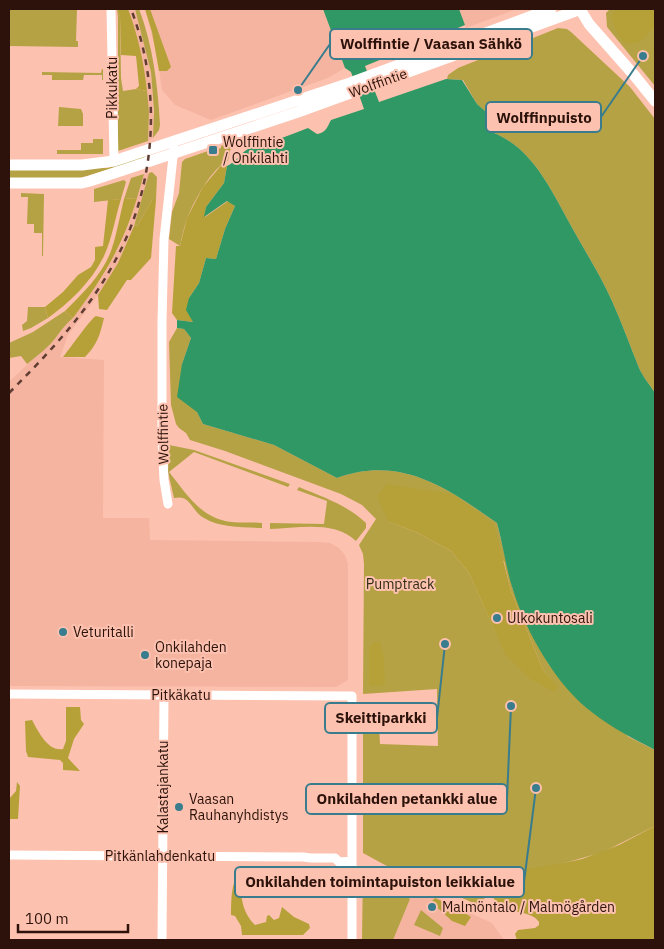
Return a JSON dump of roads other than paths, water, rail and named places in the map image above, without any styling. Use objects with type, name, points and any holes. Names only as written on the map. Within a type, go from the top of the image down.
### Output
[{"type":"main road","name":"Wolffintie","points":[[173,154],[551,9]]},
{"type":"main road","name":"Wolffintie","points":[[375,78],[581,9]]},
{"type":"main road","points":[[581,9],[588,24],[655,101]]},
{"type":"main road","name":"Wolffintie","points":[[174,140],[351,87]]},
{"type":"main road","points":[[9,165],[82,165],[114,161],[174,140]]},
{"type":"main road","points":[[9,183],[82,183],[173,154]]},
{"type":"street","name":"Pikkukatu","points":[[111,12],[114,161]]},
{"type":"street","name":"Wolffintie","points":[[168,504],[164,480],[162,439],[162,322],[164,238],[174,140]]},
{"type":"street","name":"Pitkäkatu","points":[[9,694],[352,696],[352,861]]},
{"type":"street","name":"Kalastajankatu","points":[[162,940],[164,695]]},
{"type":"street","name":"Pitkänlahdenkatu","points":[[9,855],[303,857],[335,858],[339,862],[352,861]]},
{"type":"street","points":[[352,861],[352,940]]},
{"type":"railway","points":[[9,393],[39,363],[93,298],[115,261],[140,201],[147,169],[151,104],[141,40],[131,9]]},
{"type":"place","name":"Wolffinpuisto","points":[[643,56]]},
{"type":"place","name":"Wolffintie / Vaasan Sähkö","points":[[298,90]]},
{"type":"place","name":"Wolffintie / Onkilahti","points":[[213,150]]},
{"type":"place","name":"Ulkokuntosali","points":[[497,618]]},
{"type":"place","name":"Veturitalli","points":[[63,632]]},
{"type":"place","name":"Skeittiparkki","points":[[445,644]]},
{"type":"place","name":"Onkilahden konepaja","points":[[145,655]]},
{"type":"place","name":"Onkilahden petankki alue","points":[[511,706]]},
{"type":"place","name":"Onkilahden toimintapuiston leikkialue","points":[[536,788]]},
{"type":"place","name":"Vaasan Rauhanyhdistys","points":[[179,807]]},
{"type":"place","name":"Malmöntalo / Malmögården","points":[[432,907]]},
{"type":"park label","name":"Pumptrack","points":[[400,584]]}]
